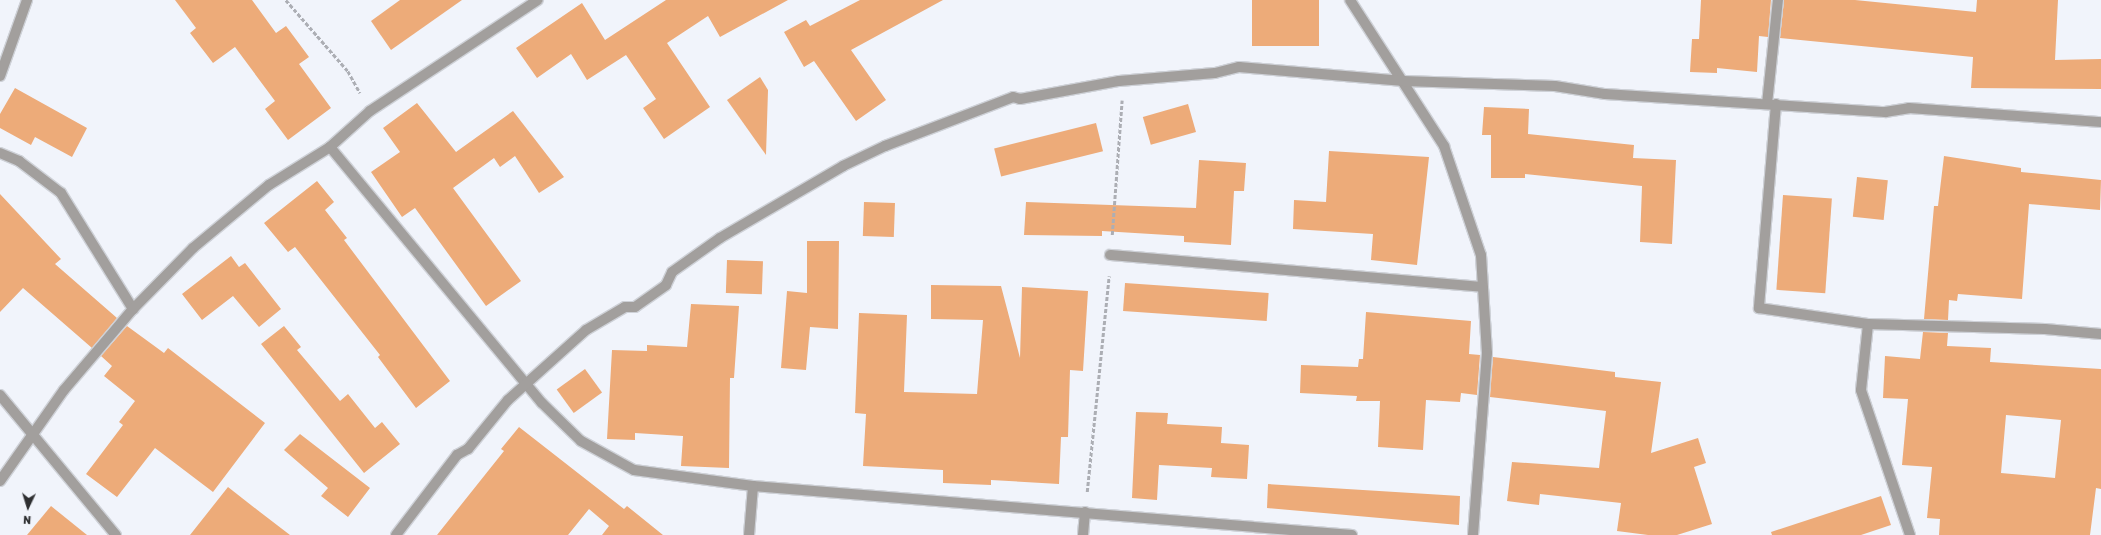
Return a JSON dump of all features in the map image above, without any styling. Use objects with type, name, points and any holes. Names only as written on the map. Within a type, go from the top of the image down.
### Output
[{"type":"street","points":[[0,76],[27,0]]},
{"type":"street","points":[[0,481],[64,390],[133,309],[223,222],[269,185],[330,147],[370,111],[538,0]]},
{"type":"street","points":[[1350,0],[1403,80],[1444,146],[1481,255],[1487,353],[1473,535]]},
{"type":"street","points":[[1778,0],[1759,308],[1868,324],[2045,329],[2101,334]]},
{"type":"street","points":[[396,535],[457,455],[468,449],[524,383],[586,330],[625,307],[635,307],[666,285],[672,272],[720,238],[843,166],[885,146],[1013,97],[1035,97],[1124,80],[1222,72],[1239,67],[1403,80],[1555,86],[1605,94],[1885,112],[1909,108],[2101,122]]},
{"type":"street","points":[[330,147],[524,383],[581,441],[618,464],[649,473],[753,486],[1085,512],[1256,531],[1352,535]]},
{"type":"street","points":[[0,153],[19,161],[61,193],[133,309]]},
{"type":"street","points":[[1110,255],[1483,287]]},
{"type":"street","points":[[1868,324],[1860,390],[1910,535]]},
{"type":"street","points":[[0,395],[32,436],[116,535]]},
{"type":"street","points":[[749,535],[753,486]]},
{"type":"street","points":[[1083,535],[1085,512]]},
{"type":"path","points":[[286,0],[348,71],[370,111]]},
{"type":"path","points":[[1085,512],[1110,255],[1124,80]]},
{"type":"building","points":[[175,0],[252,0],[276,33],[286,26],[309,57],[299,64],[331,108],[288,140],[265,109],[275,101],[235,47],[213,63],[190,33],[196,28]]},
{"type":"building","points":[[400,0],[462,0],[391,50],[371,21]]},
{"type":"building","points":[[666,0],[788,0],[720,37],[708,16],[667,43],[710,107],[664,139],[643,108],[656,99],[626,55],[587,80],[571,54],[537,78],[516,48],[582,3],[605,40]]},
{"type":"building","points":[[860,0],[943,0],[851,50],[886,100],[856,121],[814,61],[804,67],[784,32],[806,20],[810,26]]},
{"type":"building","points":[[1252,0],[1319,0],[1319,46],[1252,46]]},
{"type":"building","points":[[1701,0],[1771,0],[1768,37],[1759,36],[1757,72],[1717,68],[1717,73],[1690,72],[1692,39],[1699,39]]},
{"type":"building","points":[[1784,0],[1855,0],[1976,12],[1977,0],[2058,0],[2055,60],[2101,59],[2101,89],[1971,88],[1973,57],[1780,38]]},
{"type":"building","points":[[760,77],[768,90],[766,155],[727,100]]},
{"type":"building","points":[[15,88],[87,128],[72,157],[35,137],[31,145],[0,128],[0,114]]},
{"type":"building","points":[[417,103],[456,152],[513,111],[564,177],[539,193],[515,156],[500,167],[494,158],[453,188],[521,281],[486,306],[415,208],[402,217],[371,172],[400,152],[383,128]]},
{"type":"building","points":[[1188,104],[1196,132],[1151,145],[1143,117]]},
{"type":"building","points":[[1484,107],[1529,109],[1528,134],[1634,145],[1633,158],[1676,160],[1672,244],[1640,242],[1642,186],[1525,174],[1525,178],[1491,178],[1491,135],[1482,135]]},
{"type":"building","points":[[1096,123],[1103,151],[1001,177],[994,148]]},
{"type":"building","points":[[1329,151],[1429,157],[1417,265],[1371,260],[1373,234],[1293,229],[1294,200],[1326,202]]},
{"type":"building","points":[[1944,156],[2021,168],[2021,172],[2101,180],[2100,210],[2029,204],[2022,299],[1958,294],[1957,301],[1949,300],[1948,320],[1924,319],[1934,206],[1938,206]]},
{"type":"building","points":[[1199,160],[1246,163],[1244,191],[1234,191],[1231,245],[1184,242],[1184,236],[1102,231],[1102,236],[1024,235],[1026,202],[1196,208]]},
{"type":"building","points":[[1857,177],[1888,180],[1884,220],[1853,217]]},
{"type":"building","points":[[317,181],[334,202],[325,210],[347,238],[344,240],[450,381],[416,408],[378,357],[380,355],[295,247],[288,252],[264,223]]},
{"type":"building","points":[[0,194],[61,259],[55,264],[117,318],[92,348],[23,288],[0,312]]},
{"type":"building","points":[[1783,195],[1832,198],[1825,293],[1776,290]]},
{"type":"building","points":[[864,202],[895,203],[894,237],[863,236]]},
{"type":"building","points":[[807,241],[839,241],[838,329],[810,327],[806,370],[781,368],[787,291],[807,293]]},
{"type":"building","points":[[231,256],[239,267],[245,263],[281,309],[259,327],[233,296],[202,320],[182,294]]},
{"type":"building","points":[[727,260],[763,261],[762,294],[726,293]]},
{"type":"building","points":[[1125,283],[1269,293],[1267,321],[1123,311]]},
{"type":"building","points":[[931,285],[1001,286],[1020,358],[1022,287],[1088,291],[1083,371],[1070,370],[1068,437],[1061,437],[1059,484],[991,480],[991,485],[943,483],[943,470],[863,466],[866,414],[855,413],[859,313],[907,315],[904,392],[977,394],[983,320],[931,319]]},
{"type":"building","points":[[691,304],[739,306],[734,378],[730,378],[729,468],[681,466],[683,436],[635,433],[635,440],[607,439],[612,350],[647,351],[647,345],[687,347]]},
{"type":"building","points":[[1366,312],[1471,321],[1469,354],[1480,355],[1477,395],[1461,393],[1460,402],[1426,400],[1423,450],[1378,447],[1380,401],[1356,401],[1357,396],[1300,393],[1301,365],[1358,367],[1359,359],[1363,359]]},
{"type":"building","points":[[127,326],[164,353],[168,348],[265,423],[213,492],[155,448],[117,497],[86,474],[123,425],[119,422],[135,401],[104,376],[112,366],[101,356]]},
{"type":"building","points":[[284,326],[301,347],[297,350],[340,401],[348,394],[375,428],[382,422],[400,444],[364,473],[261,344]]},
{"type":"building","points":[[1923,332],[1948,333],[1947,346],[1991,348],[1990,362],[2101,369],[2101,489],[2096,488],[2090,535],[1939,535],[1940,519],[1927,518],[1932,467],[1902,465],[1908,399],[1883,398],[1885,356],[1920,359]],"holes":[[[2006,415],[2061,420],[2055,478],[2001,473]]]},
{"type":"building","points":[[1493,357],[1615,372],[1615,377],[1661,382],[1651,453],[1698,438],[1706,463],[1694,467],[1712,524],[1677,535],[1648,535],[1617,531],[1621,503],[1540,494],[1539,505],[1507,501],[1512,462],[1599,468],[1606,411],[1490,397]]},
{"type":"building","points":[[585,369],[602,392],[574,413],[557,390]]},
{"type":"building","points":[[1136,412],[1168,413],[1167,424],[1222,427],[1221,443],[1249,445],[1247,479],[1211,477],[1212,468],[1159,465],[1157,500],[1132,498]]},
{"type":"building","points":[[519,427],[624,509],[627,506],[663,535],[602,535],[609,526],[589,509],[568,535],[437,535],[504,451],[501,449]]},
{"type":"building","points":[[300,434],[370,488],[348,517],[321,496],[328,488],[284,450]]},
{"type":"building","points":[[1268,484],[1460,496],[1459,525],[1267,508]]},
{"type":"building","points":[[228,487],[260,512],[290,535],[190,535]]},
{"type":"building","points":[[1881,496],[1891,525],[1861,535],[1772,535],[1771,532]]},
{"type":"building","points":[[51,506],[87,535],[27,535]]}]
